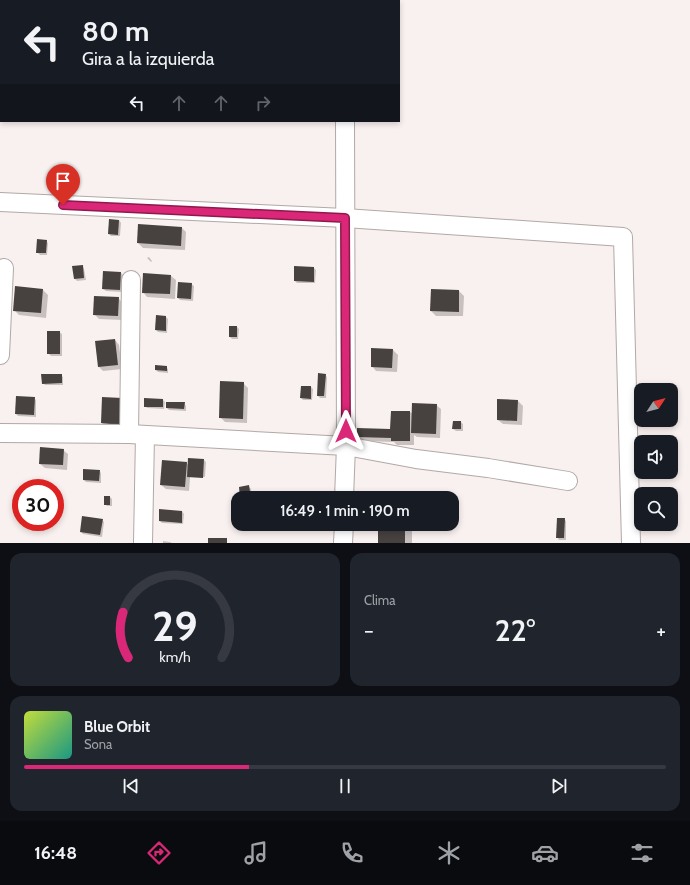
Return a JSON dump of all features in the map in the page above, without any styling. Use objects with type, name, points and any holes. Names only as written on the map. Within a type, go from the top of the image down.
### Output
[{"type":"street","points":[[344,491],[346,446],[345,122]]},
{"type":"street","points":[[0,202],[345,218],[623,237],[631,543]]},
{"type":"street","points":[[0,355],[4,268]]},
{"type":"street","points":[[131,280],[143,543]]},
{"type":"street","points":[[0,433],[137,435],[346,446],[416,459],[568,480]]},
{"type":"street","points":[[343,543],[344,531]]},
{"type":"building","points":[[109,219],[119,220],[118,235],[108,234]]},
{"type":"building","points":[[138,224],[182,227],[181,246],[137,243]]},
{"type":"building","points":[[37,239],[47,240],[46,253],[36,253]]},
{"type":"building","points":[[83,265],[84,278],[74,279],[72,266]]},
{"type":"building","points":[[294,266],[314,267],[314,282],[294,281]]},
{"type":"building","points":[[103,271],[121,272],[120,290],[102,289]]},
{"type":"building","points":[[143,273],[171,275],[170,294],[142,293]]},
{"type":"building","points":[[178,282],[192,283],[191,299],[177,298]]},
{"type":"building","points":[[15,286],[43,289],[41,313],[13,311]]},
{"type":"building","points":[[431,289],[459,290],[459,312],[430,311]]},
{"type":"building","points":[[94,296],[119,297],[118,316],[93,315]]},
{"type":"building","points":[[156,315],[166,316],[166,331],[155,330]]},
{"type":"building","points":[[229,326],[237,326],[237,337],[229,337]]},
{"type":"building","points":[[47,331],[60,331],[60,354],[47,354]]},
{"type":"building","points":[[115,339],[118,365],[98,367],[95,341]]},
{"type":"building","points":[[371,348],[393,349],[392,368],[371,367]]},
{"type":"building","points":[[155,365],[167,366],[167,371],[155,370]]},
{"type":"building","points":[[318,373],[326,374],[324,396],[317,396]]},
{"type":"building","points":[[41,374],[62,374],[62,383],[42,384]]},
{"type":"building","points":[[220,381],[244,382],[243,419],[219,418]]},
{"type":"building","points":[[301,386],[311,386],[311,399],[300,398]]},
{"type":"building","points":[[16,396],[35,397],[34,415],[15,414]]},
{"type":"building","points":[[102,397],[122,398],[120,425],[101,423]]},
{"type":"building","points":[[144,398],[163,399],[163,407],[144,407]]},
{"type":"building","points":[[497,399],[518,400],[517,421],[497,420]]},
{"type":"building","points":[[166,402],[185,402],[184,409],[166,408]]},
{"type":"building","points":[[412,403],[437,404],[436,434],[411,433]]},
{"type":"building","points":[[391,411],[410,411],[410,441],[391,441],[391,438],[357,437],[357,428],[390,429]]},
{"type":"building","points":[[453,421],[461,421],[461,429],[452,429]]},
{"type":"building","points":[[40,447],[64,449],[63,465],[39,464]]},
{"type":"building","points":[[188,458],[204,459],[203,478],[187,477]]},
{"type":"building","points":[[162,460],[187,462],[185,487],[160,485]]},
{"type":"building","points":[[83,469],[100,470],[99,481],[83,480]]},
{"type":"building","points":[[249,485],[250,491],[239,491],[239,487]]},
{"type":"building","points":[[104,496],[110,496],[110,505],[104,505]]},
{"type":"building","points":[[159,509],[182,511],[182,523],[159,521]]},
{"type":"building","points":[[82,516],[103,519],[100,535],[80,532]]},
{"type":"building","points":[[557,518],[565,518],[564,538],[556,538]]},
{"type":"building","points":[[378,531],[405,531],[405,543],[378,543]]},
{"type":"building","points":[[208,538],[227,538],[227,543],[208,543]]},
{"type":"route","points":[[63,205],[345,218],[346,431]]}]
